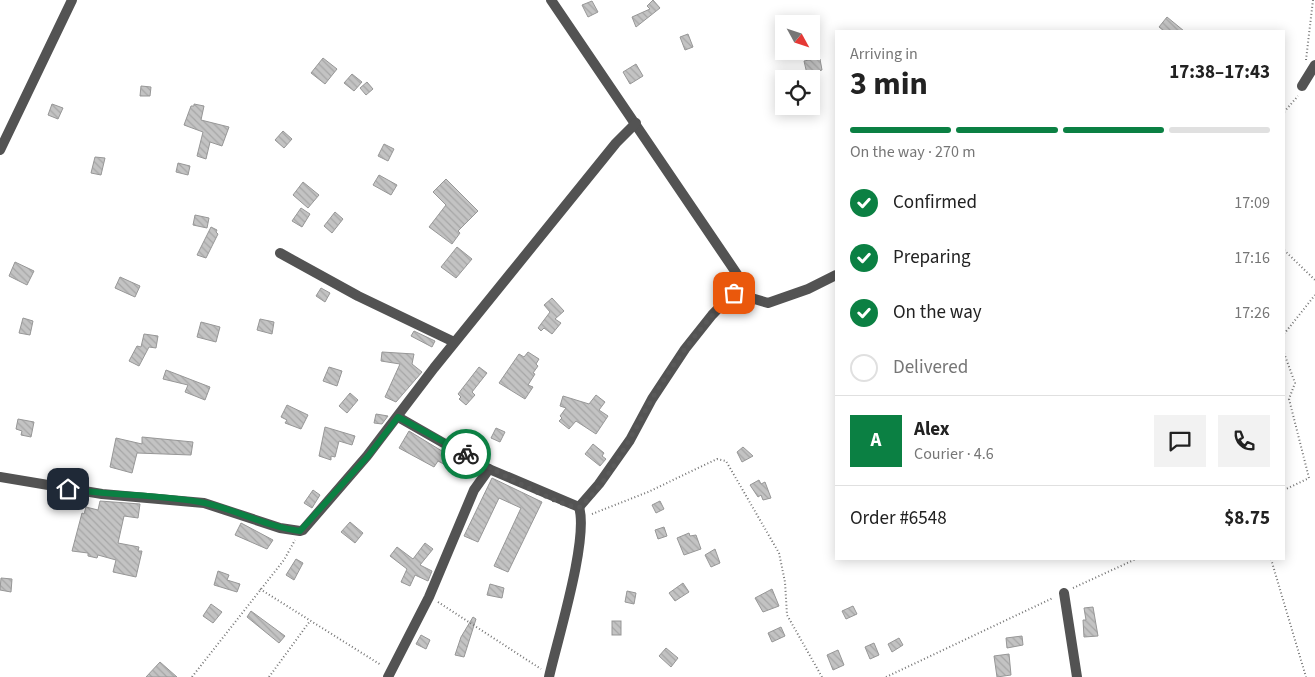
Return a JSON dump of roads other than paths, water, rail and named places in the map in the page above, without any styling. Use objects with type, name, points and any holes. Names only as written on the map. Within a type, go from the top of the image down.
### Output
[{"type":"street","points":[[0,150],[72,0]]},
{"type":"street","points":[[550,0],[735,268],[739,283],[734,293],[712,315],[685,349],[652,399],[630,440],[600,484],[578,507]]},
{"type":"street","points":[[1302,86],[1310,66]]},
{"type":"street","points":[[0,477],[102,494],[204,503],[280,528],[300,531],[368,456],[454,342],[611,148],[636,123]]},
{"type":"street","points":[[280,253],[358,296],[454,342]]},
{"type":"street","points":[[734,293],[768,303],[808,289],[835,276]]},
{"type":"street","points":[[398,417],[489,469],[578,507]]},
{"type":"street","points":[[390,674],[429,597],[474,490],[489,469]]},
{"type":"street","points":[[549,676],[577,551],[581,518],[578,507]]},
{"type":"street","points":[[1064,592],[1077,677]]}]
